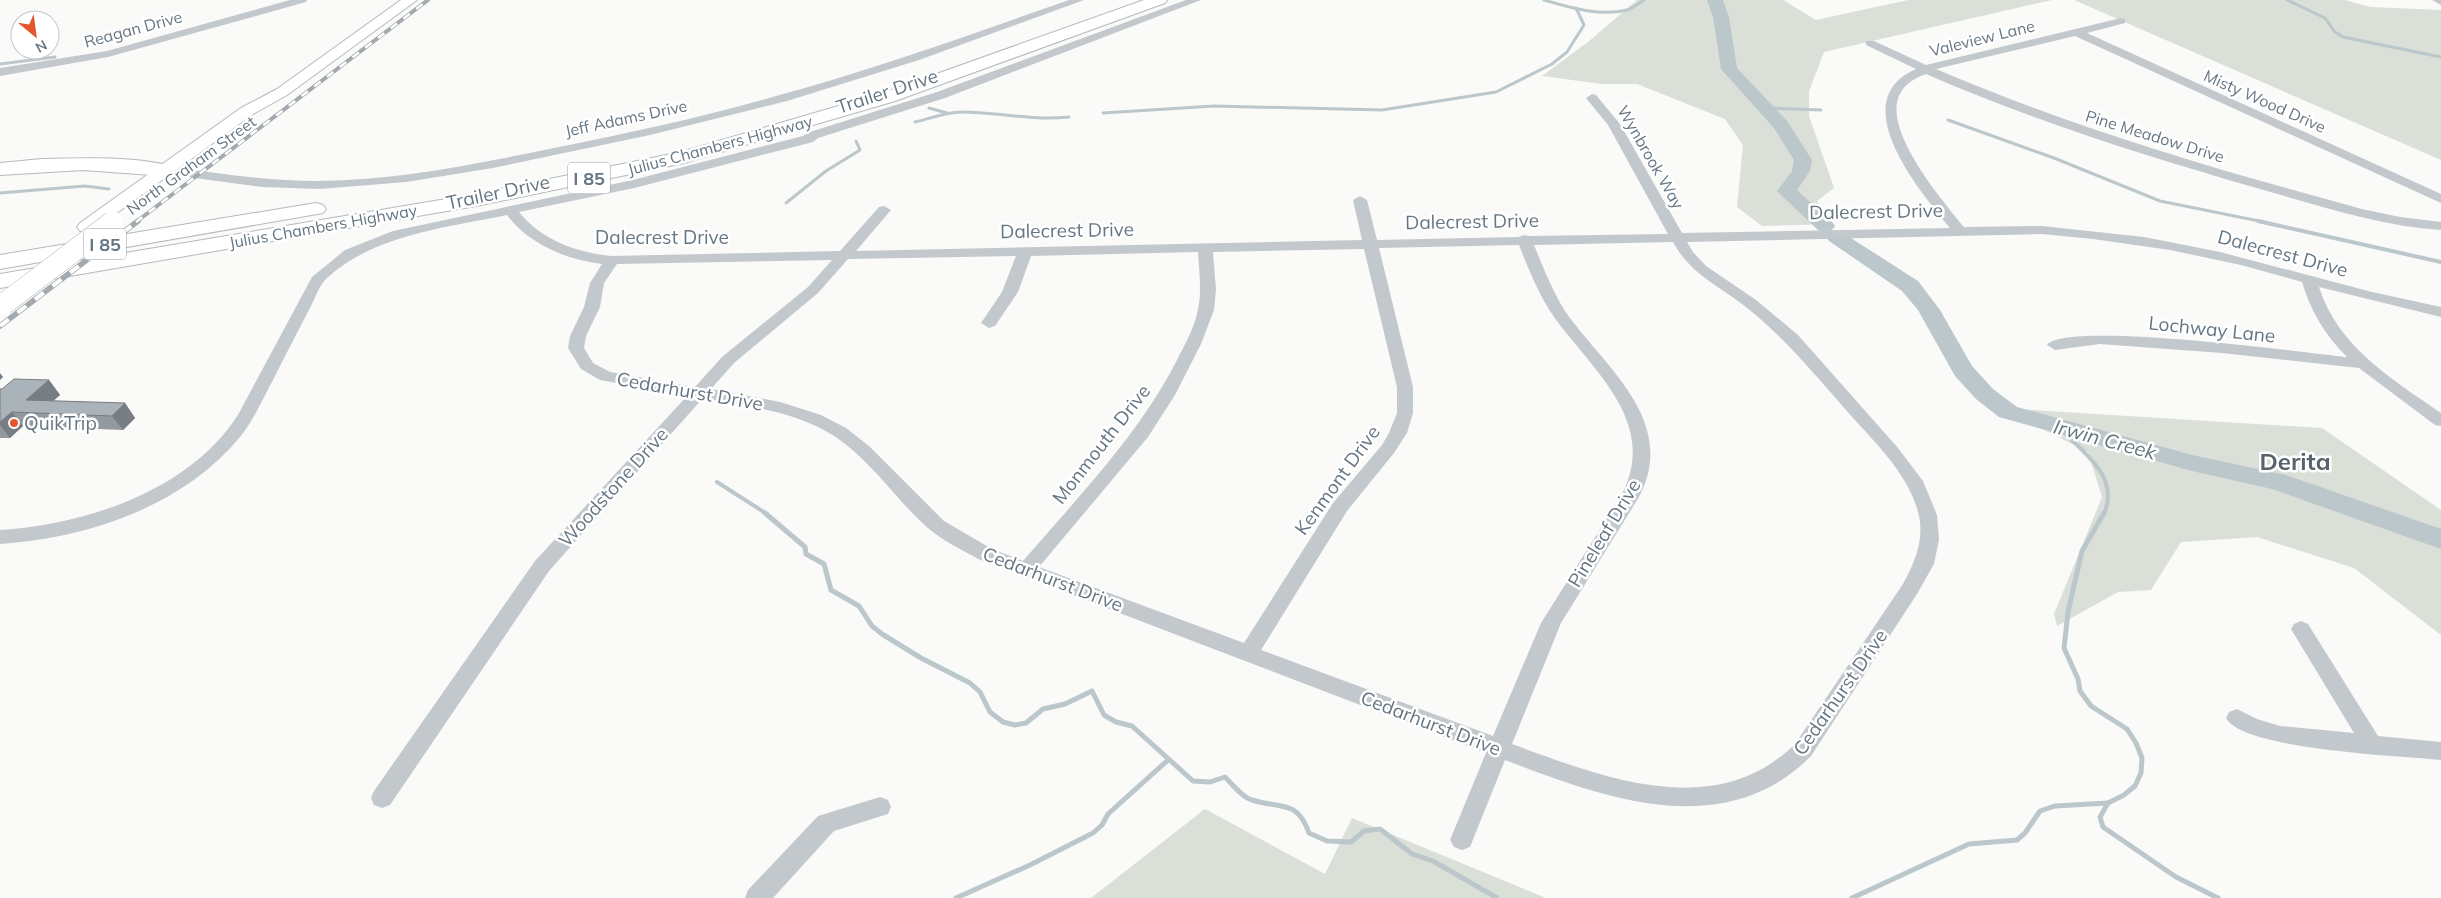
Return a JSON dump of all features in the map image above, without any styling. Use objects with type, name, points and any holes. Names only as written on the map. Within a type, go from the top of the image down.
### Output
[{"type":"highway","name":"Julius Chambers Highway","points":[[0,262],[531,173],[725,129],[874,87],[1120,0]]},
{"type":"highway","name":"Julius Chambers Highway","points":[[0,281],[476,200],[684,157],[882,100],[1159,0]]},
{"type":"highway","points":[[0,169],[74,163],[113,164],[174,171]]},
{"type":"highway","points":[[0,179],[57,172],[174,171]]},
{"type":"highway","points":[[0,255],[211,226]]},
{"type":"main road","name":"North Graham Street","points":[[1,300],[86,227],[281,99],[282,92],[410,0]]},
{"type":"main road","name":"North Graham Street","points":[[1,300],[112,222],[174,171]]},
{"type":"street","name":"Reagan Drive","points":[[0,72],[108,54],[198,28],[241,9],[302,0]]},
{"type":"street","name":"Jeff Adams Drive","points":[[174,171],[252,182],[324,185],[380,181],[526,157],[666,128],[793,96],[908,60],[1079,0]]},
{"type":"street","name":"Trailer Drive","points":[[0,537],[48,532],[116,512],[170,486],[206,462],[234,432],[319,277],[335,262],[366,245],[393,235],[678,174],[808,139],[941,95],[1196,0]]},
{"type":"street","points":[[2437,0],[2441,2]]},
{"type":"street","name":"Valeview Lane","points":[[1959,230],[1916,174],[1890,121],[1889,107],[1895,92],[1908,79],[1924,70],[2122,21]]},
{"type":"street","name":"Misty Wood Drive","points":[[2076,32],[2441,198]]},
{"type":"street","name":"Pine Meadow Drive","points":[[1870,43],[1924,70],[2032,113],[2198,167],[2383,217],[2441,226]]},
{"type":"street","name":"Wynbrook Way","points":[[1592,98],[1614,124],[1676,236]]},
{"type":"street","name":"Kenmont Drive","points":[[1248,654],[1340,508],[1388,449],[1398,433],[1405,413],[1405,387],[1360,200]]},
{"type":"street","name":"Dalecrest Drive","points":[[510,210],[524,226],[562,250],[589,258],[612,260],[1524,239],[2042,230],[2125,238],[2205,252],[2359,294],[2441,312]]},
{"type":"street","name":"Woodstone Drive","points":[[382,798],[542,566],[698,392],[742,347],[813,290],[884,210]]},
{"type":"street","name":"Cedarhurst Drive","points":[[612,260],[597,283],[592,307],[578,336],[576,348],[586,366],[606,376],[782,408],[828,426],[863,450],[937,526],[985,554],[1600,786],[1642,794],[1690,796],[1719,793],[1753,784],[1783,768],[1803,750],[1924,564],[1930,540],[1929,521],[1924,502],[1907,470],[1792,338],[1751,303],[1701,269],[1687,254],[1676,236]]},
{"type":"street","name":"Pineleaf Drive","points":[[1462,840],[1544,636],[1560,606],[1634,490],[1641,468],[1643,448],[1634,412],[1624,395],[1551,300],[1524,239]]},
{"type":"street","name":"Monmouth Drive","points":[[1026,570],[1142,433],[1166,395],[1192,344],[1206,310],[1208,290],[1205,246]]},
{"type":"street","points":[[989,323],[1010,292],[1025,251]]},
{"type":"street","points":[[2309,280],[2312,295],[2322,316],[2343,344],[2364,364],[2441,421]]},
{"type":"street","name":"Lochway Lane","points":[[2055,345],[2100,339],[2222,348],[2364,364]]},
{"type":"street","points":[[2300,629],[2374,746]]},
{"type":"street","points":[[2237,718],[2250,726],[2280,735],[2374,746],[2441,751]]},
{"type":"street","points":[[758,898],[826,823],[880,807]]},
{"type":"shaded area","points":[[1637,0],[1783,0],[1816,20],[1908,0],[2052,0],[1824,52],[1809,91],[1809,116],[1834,188],[1817,201],[1833,224],[1762,226],[1737,207],[1743,145],[1725,119],[1637,84],[1602,84],[1542,76],[1588,42]]},
{"type":"shaded area","points":[[2074,0],[2345,0],[2370,7],[2441,10],[2441,160]]},
{"type":"shaded area","points":[[2001,408],[2322,428],[2441,510],[2441,635],[2354,568],[2257,537],[2181,542],[2151,590],[2118,592],[2057,626],[2054,614],[2102,497],[2088,452]]},
{"type":"shaded area","points":[[1205,809],[1325,874],[1352,818],[1546,898],[1091,898]]},
{"type":"building","points":[[14,379],[49,380],[26,400],[125,403],[112,416],[12,412],[0,422],[0,389]]},
{"type":"waterway","points":[[1544,0],[1596,12],[1627,10],[1644,0]]},
{"type":"waterway","name":"Irwin Creek","points":[[1715,0],[1721,17],[1729,69],[1781,125],[1803,160],[1801,171],[1787,191],[1825,226]]},
{"type":"waterway","points":[[2287,0],[2325,18],[2335,32],[2343,37],[2441,57]]},
{"type":"waterway","points":[[1103,113],[1214,106],[1382,110],[1496,92],[1552,64],[1567,52],[1584,25],[1576,8]]},
{"type":"waterway","points":[[0,64],[31,60]]},
{"type":"waterway","points":[[929,108],[947,113]]},
{"type":"waterway","points":[[1766,108],[1821,110]]},
{"type":"waterway","points":[[915,122],[955,112],[1042,118],[1069,117]]},
{"type":"waterway","points":[[1948,120],[2054,158],[2160,201],[2264,222]]},
{"type":"waterway","points":[[786,203],[826,171],[860,150],[856,141]]},
{"type":"waterway","points":[[0,193],[85,186],[109,189]]},
{"type":"waterway","points":[[2258,221],[2441,262]]},
{"type":"waterway","name":"Irwin Creek","points":[[1836,237],[1901,279],[1917,293],[1970,379],[1984,394],[2008,412],[2192,463],[2277,481],[2441,539]]},
{"type":"waterway","points":[[2060,428],[2097,466],[2103,477],[2107,488],[2108,500],[2104,514]]},
{"type":"waterway","points":[[717,482],[767,514]]},
{"type":"waterway","points":[[765,513],[805,547],[806,554],[824,564],[831,590],[859,606],[872,626],[882,634],[921,658],[970,683],[980,692],[990,712],[1003,722],[1015,725],[1026,723],[1043,709],[1065,704],[1092,691],[1104,715],[1116,722],[1132,726],[1193,781],[1210,782],[1225,777],[1249,799],[1293,810],[1304,822],[1309,833],[1327,841],[1351,842],[1364,831],[1380,829],[1412,854],[1433,861],[1497,898]]},
{"type":"waterway","points":[[2104,513],[2082,551],[2068,612],[2064,648],[2078,679],[2080,691],[2091,706],[2127,729],[2136,743],[2142,758],[2141,773],[2135,786],[2124,795],[2108,803]]},
{"type":"waterway","points":[[956,898],[1030,865],[1093,833],[1102,825],[1108,814],[1168,760]]},
{"type":"waterway","points":[[1852,898],[1969,844],[2017,840],[2025,833],[2040,811],[2055,806],[2108,803]]},
{"type":"waterway","points":[[2108,803],[2100,817],[2103,827],[2176,877],[2218,898]]},
{"type":"railway","points":[[136,222],[428,0]]},
{"type":"railway","points":[[0,326],[138,221]]},
{"type":"place","name":"QuikTrip","points":[[14,423]]},
{"type":"district","name":"Derita","points":[[2295,461]]}]
